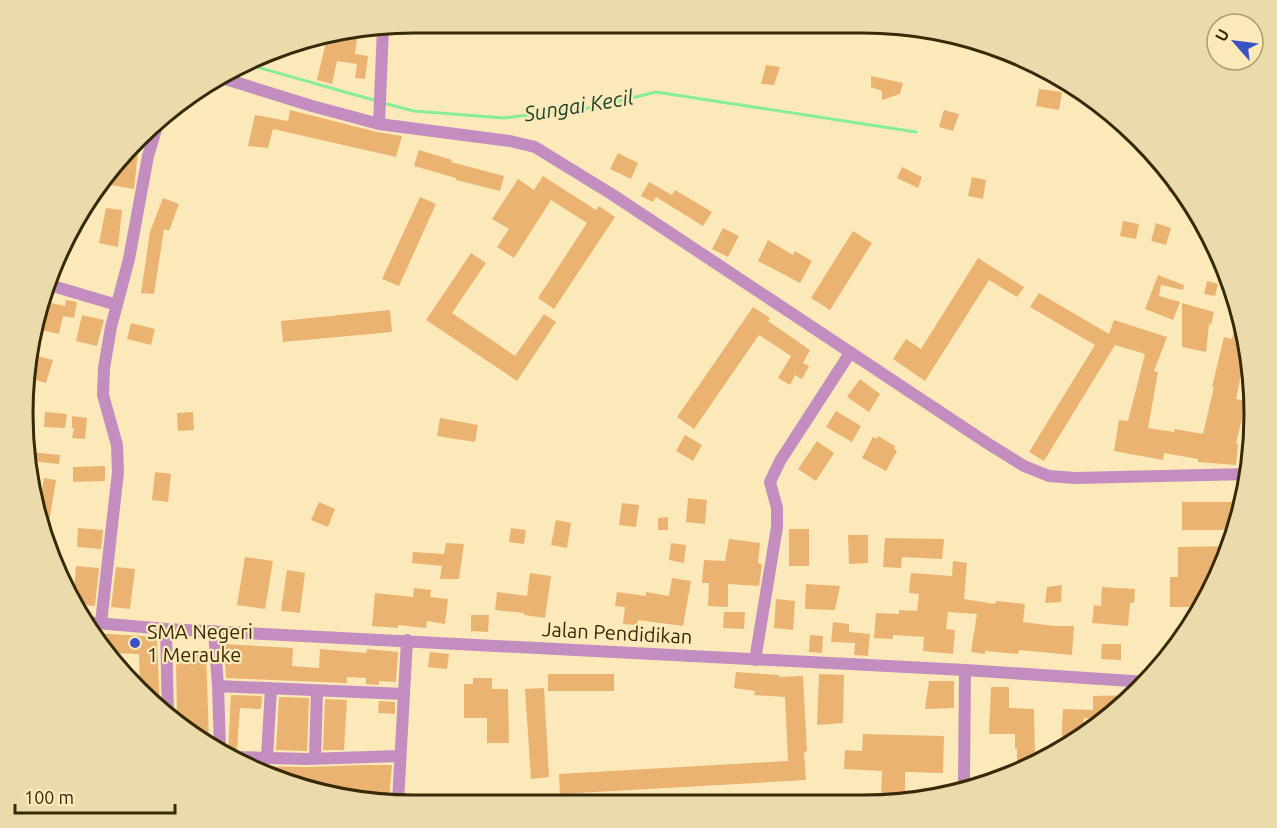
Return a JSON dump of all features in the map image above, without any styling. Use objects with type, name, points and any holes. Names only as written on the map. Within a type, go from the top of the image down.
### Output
[{"type":"street","points":[[379,124],[383,34]]},
{"type":"street","points":[[230,80],[379,124],[510,141],[535,147],[614,195],[987,443],[1042,474],[1075,478],[1239,474]]},
{"type":"street","points":[[101,623],[118,472],[117,446],[103,395],[103,384],[111,327],[129,259],[148,156],[154,137]]},
{"type":"street","points":[[55,287],[117,305]]},
{"type":"street","points":[[755,660],[777,527],[777,508],[770,482],[780,461],[850,353]]},
{"type":"street","name":"Jalan Pendidikan","points":[[95,623],[1134,681]]},
{"type":"street","points":[[166,628],[168,704]]},
{"type":"street","points":[[214,631],[219,741]]},
{"type":"street","points":[[398,794],[407,640]]},
{"type":"street","points":[[964,781],[965,670]]},
{"type":"street","points":[[218,686],[404,694]]},
{"type":"street","points":[[267,757],[271,688]]},
{"type":"street","points":[[315,758],[317,691]]},
{"type":"street","points":[[249,758],[400,756]]},
{"type":"building","points":[[357,39],[355,54],[368,56],[365,79],[355,78],[357,64],[337,61],[332,84],[317,80],[325,43]]},
{"type":"building","points":[[766,65],[780,67],[774,85],[761,84]]},
{"type":"building","points":[[871,76],[903,83],[900,94],[882,100],[882,91],[871,87]]},
{"type":"building","points":[[1039,89],[1062,92],[1059,110],[1036,106]]},
{"type":"building","points":[[290,110],[402,136],[396,157],[273,129],[268,148],[248,146],[255,115],[288,121]]},
{"type":"building","points":[[944,110],[959,114],[953,131],[939,127]]},
{"type":"building","points":[[419,150],[452,160],[451,162],[504,176],[500,191],[414,166]]},
{"type":"building","points":[[138,153],[134,189],[110,185]]},
{"type":"building","points":[[618,153],[638,163],[631,179],[610,169]]},
{"type":"building","points":[[902,167],[922,177],[918,188],[897,178]]},
{"type":"building","points":[[543,176],[596,210],[599,206],[615,217],[554,309],[538,298],[587,223],[551,200],[514,258],[497,247],[509,229],[492,219],[518,179],[534,190]]},
{"type":"building","points":[[972,177],[986,180],[983,199],[968,196]]},
{"type":"building","points":[[649,182],[672,195],[675,190],[712,212],[703,226],[656,197],[653,202],[641,196]]},
{"type":"building","points":[[420,197],[436,204],[399,286],[382,279]]},
{"type":"building","points":[[163,198],[179,204],[169,231],[164,229],[154,294],[141,293],[150,232]]},
{"type":"building","points":[[106,208],[122,210],[118,247],[99,243]]},
{"type":"building","points":[[1123,221],[1139,224],[1136,239],[1120,236]]},
{"type":"building","points":[[1156,223],[1171,228],[1166,245],[1151,241]]},
{"type":"building","points":[[723,228],[739,236],[728,257],[712,249]]},
{"type":"building","points":[[853,231],[872,243],[830,310],[811,298]]},
{"type":"building","points":[[768,240],[793,255],[795,251],[812,261],[800,283],[758,261]]},
{"type":"building","points":[[471,253],[486,263],[452,313],[515,356],[544,314],[556,322],[517,381],[426,320]]},
{"type":"building","points":[[978,258],[1024,287],[1017,297],[989,280],[925,381],[893,359],[906,339],[921,349]]},
{"type":"building","points":[[1158,275],[1184,285],[1183,290],[1161,285],[1159,296],[1180,302],[1173,320],[1145,309]]},
{"type":"building","points":[[1207,281],[1218,284],[1215,296],[1204,294]]},
{"type":"building","points":[[1039,293],[1109,334],[1114,320],[1167,337],[1154,371],[1158,372],[1148,428],[1174,432],[1175,429],[1203,434],[1224,337],[1232,339],[1235,330],[1242,372],[1236,399],[1243,400],[1244,410],[1236,444],[1238,444],[1236,465],[1198,462],[1198,459],[1164,453],[1163,460],[1114,451],[1119,420],[1128,421],[1145,354],[1115,345],[1044,461],[1029,452],[1095,345],[1030,307]]},
{"type":"building","points":[[66,300],[77,302],[74,318],[63,316],[59,334],[42,330],[50,303],[65,306]]},
{"type":"building","points":[[1182,303],[1214,312],[1211,325],[1209,324],[1206,352],[1182,347]]},
{"type":"building","points":[[753,307],[770,318],[768,321],[810,350],[803,363],[809,366],[802,379],[795,375],[790,385],[778,378],[791,356],[759,335],[694,429],[677,417]]},
{"type":"building","points":[[390,310],[392,332],[283,342],[281,321]]},
{"type":"building","points":[[82,315],[104,320],[97,346],[76,341]]},
{"type":"building","points":[[131,323],[155,329],[151,345],[127,339]]},
{"type":"building","points":[[37,356],[53,360],[46,383],[35,380]]},
{"type":"building","points":[[860,379],[880,394],[869,412],[847,397]]},
{"type":"building","points":[[836,411],[861,426],[852,442],[826,427]]},
{"type":"building","points":[[45,412],[67,414],[65,428],[44,427]]},
{"type":"building","points":[[193,412],[194,430],[178,431],[177,413]]},
{"type":"building","points":[[72,416],[87,418],[85,439],[72,438],[74,428],[72,428]]},
{"type":"building","points":[[440,418],[478,425],[475,442],[437,436]]},
{"type":"building","points":[[685,435],[702,445],[693,461],[676,451]]},
{"type":"building","points":[[878,436],[895,446],[894,449],[897,451],[886,471],[862,458],[873,437],[877,439]]},
{"type":"building","points":[[817,441],[834,453],[816,481],[798,469]]},
{"type":"building","points":[[35,452],[60,455],[59,464],[36,462]]},
{"type":"building","points":[[105,466],[105,481],[73,482],[73,467]]},
{"type":"building","points":[[155,472],[171,474],[168,502],[152,500]]},
{"type":"building","points":[[44,478],[56,480],[49,523],[46,513],[41,493]]},
{"type":"building","points":[[688,498],[707,500],[705,524],[686,522]]},
{"type":"building","points":[[319,502],[335,509],[328,527],[311,520]]},
{"type":"building","points":[[1182,502],[1234,502],[1226,530],[1182,530]]},
{"type":"building","points":[[622,503],[639,505],[636,527],[619,525]]},
{"type":"building","points":[[668,517],[668,530],[658,530],[658,518]]},
{"type":"building","points":[[556,520],[571,523],[567,548],[551,545]]},
{"type":"building","points":[[78,528],[103,530],[101,549],[77,547]]},
{"type":"building","points":[[511,528],[526,530],[524,544],[509,542]]},
{"type":"building","points":[[789,529],[809,529],[809,566],[789,566]]},
{"type":"building","points":[[848,535],[868,535],[868,563],[849,564]]},
{"type":"building","points":[[885,538],[944,539],[942,559],[902,557],[901,568],[883,567]]},
{"type":"building","points":[[729,539],[760,543],[758,563],[762,564],[759,586],[728,584],[728,607],[708,606],[709,583],[702,583],[704,560],[725,561]]},
{"type":"building","points":[[446,543],[464,544],[459,579],[440,579],[442,566],[412,563],[413,552],[444,554]]},
{"type":"building","points":[[671,543],[686,545],[684,563],[669,560]]},
{"type":"building","points":[[1220,546],[1205,583],[1191,607],[1170,607],[1170,577],[1178,577],[1178,547]]},
{"type":"building","points":[[245,557],[273,561],[265,609],[237,605]]},
{"type":"building","points":[[953,561],[967,563],[964,599],[995,604],[996,601],[1025,604],[1023,622],[1074,626],[1072,655],[1019,650],[1018,654],[971,652],[977,614],[948,612],[946,629],[955,630],[953,654],[923,651],[924,637],[893,635],[893,639],[874,638],[876,613],[899,614],[899,610],[917,611],[919,594],[909,593],[911,573],[952,576]]},
{"type":"building","points":[[76,566],[99,568],[95,606],[85,605],[74,587]]},
{"type":"building","points":[[116,567],[135,569],[130,609],[111,607]]},
{"type":"building","points":[[287,570],[305,573],[300,613],[281,611]]},
{"type":"building","points":[[530,573],[551,576],[545,618],[495,610],[497,592],[527,596]]},
{"type":"building","points":[[672,578],[691,581],[683,626],[638,620],[637,625],[623,624],[625,607],[615,606],[617,592],[646,596],[646,592],[669,596]]},
{"type":"building","points":[[806,584],[840,586],[835,610],[805,609]]},
{"type":"building","points":[[1062,585],[1061,602],[1045,603],[1047,587]]},
{"type":"building","points":[[1102,587],[1135,589],[1134,603],[1130,603],[1128,626],[1092,623],[1094,605],[1101,606]]},
{"type":"building","points":[[414,588],[431,590],[430,597],[448,599],[445,624],[427,621],[426,628],[398,625],[398,628],[372,626],[375,593],[413,597]]},
{"type":"building","points":[[776,599],[795,601],[793,630],[774,628]]},
{"type":"building","points":[[724,612],[745,612],[744,629],[723,628]]},
{"type":"building","points":[[471,615],[489,615],[488,632],[471,631]]},
{"type":"building","points":[[833,622],[849,624],[849,632],[870,634],[868,656],[854,655],[855,643],[831,642]]},
{"type":"building","points":[[103,634],[157,637],[159,697],[140,677],[139,654],[118,653]]},
{"type":"building","points":[[810,635],[823,636],[822,653],[809,652]]},
{"type":"building","points":[[224,644],[293,648],[292,666],[319,668],[320,649],[366,653],[367,649],[398,652],[396,682],[379,681],[379,685],[366,684],[366,678],[347,677],[347,683],[226,678]]},
{"type":"building","points":[[1102,644],[1121,644],[1121,660],[1101,659]]},
{"type":"building","points":[[195,650],[206,650],[209,735],[177,712],[176,657],[195,657]]},
{"type":"building","points":[[430,652],[449,654],[447,669],[428,667]]},
{"type":"building","points":[[736,672],[779,675],[779,677],[803,676],[807,751],[804,752],[806,780],[560,794],[559,774],[788,761],[785,697],[754,695],[755,691],[734,688]]},
{"type":"building","points":[[548,674],[614,674],[614,691],[548,691]]},
{"type":"building","points":[[819,674],[844,675],[843,723],[817,725]]},
{"type":"building","points":[[473,678],[492,678],[492,689],[508,689],[509,743],[487,743],[487,718],[464,718],[464,684],[473,684]]},
{"type":"building","points":[[929,681],[954,681],[954,708],[925,709]]},
{"type":"building","points":[[991,687],[1009,687],[1009,708],[1034,709],[1035,752],[1039,752],[1017,763],[1015,734],[989,734]]},
{"type":"building","points":[[544,688],[549,777],[531,779],[525,689]]},
{"type":"building","points":[[231,695],[262,696],[261,709],[240,708],[237,749],[228,747]]},
{"type":"building","points":[[1119,695],[1092,718],[1084,718],[1083,725],[1062,739],[1063,709],[1093,710],[1093,696]]},
{"type":"building","points":[[279,697],[309,698],[307,751],[276,750]]},
{"type":"building","points":[[325,699],[347,700],[344,750],[323,750]]},
{"type":"building","points":[[379,701],[395,702],[395,714],[378,713]]},
{"type":"building","points":[[863,734],[944,736],[943,773],[905,772],[905,793],[881,794],[882,771],[844,769],[845,750],[862,751]]},
{"type":"building","points":[[392,765],[390,794],[340,788],[269,766]]},
{"type":"waterway","name":"Sungai Kecil","points":[[257,67],[377,101]]},
{"type":"waterway","name":"Sungai Kecil","points":[[383,103],[414,111],[504,118],[595,107],[656,92],[916,132]]},
{"type":"place","name":"SMA Negeri 1 Merauke","points":[[135,643]]}]
